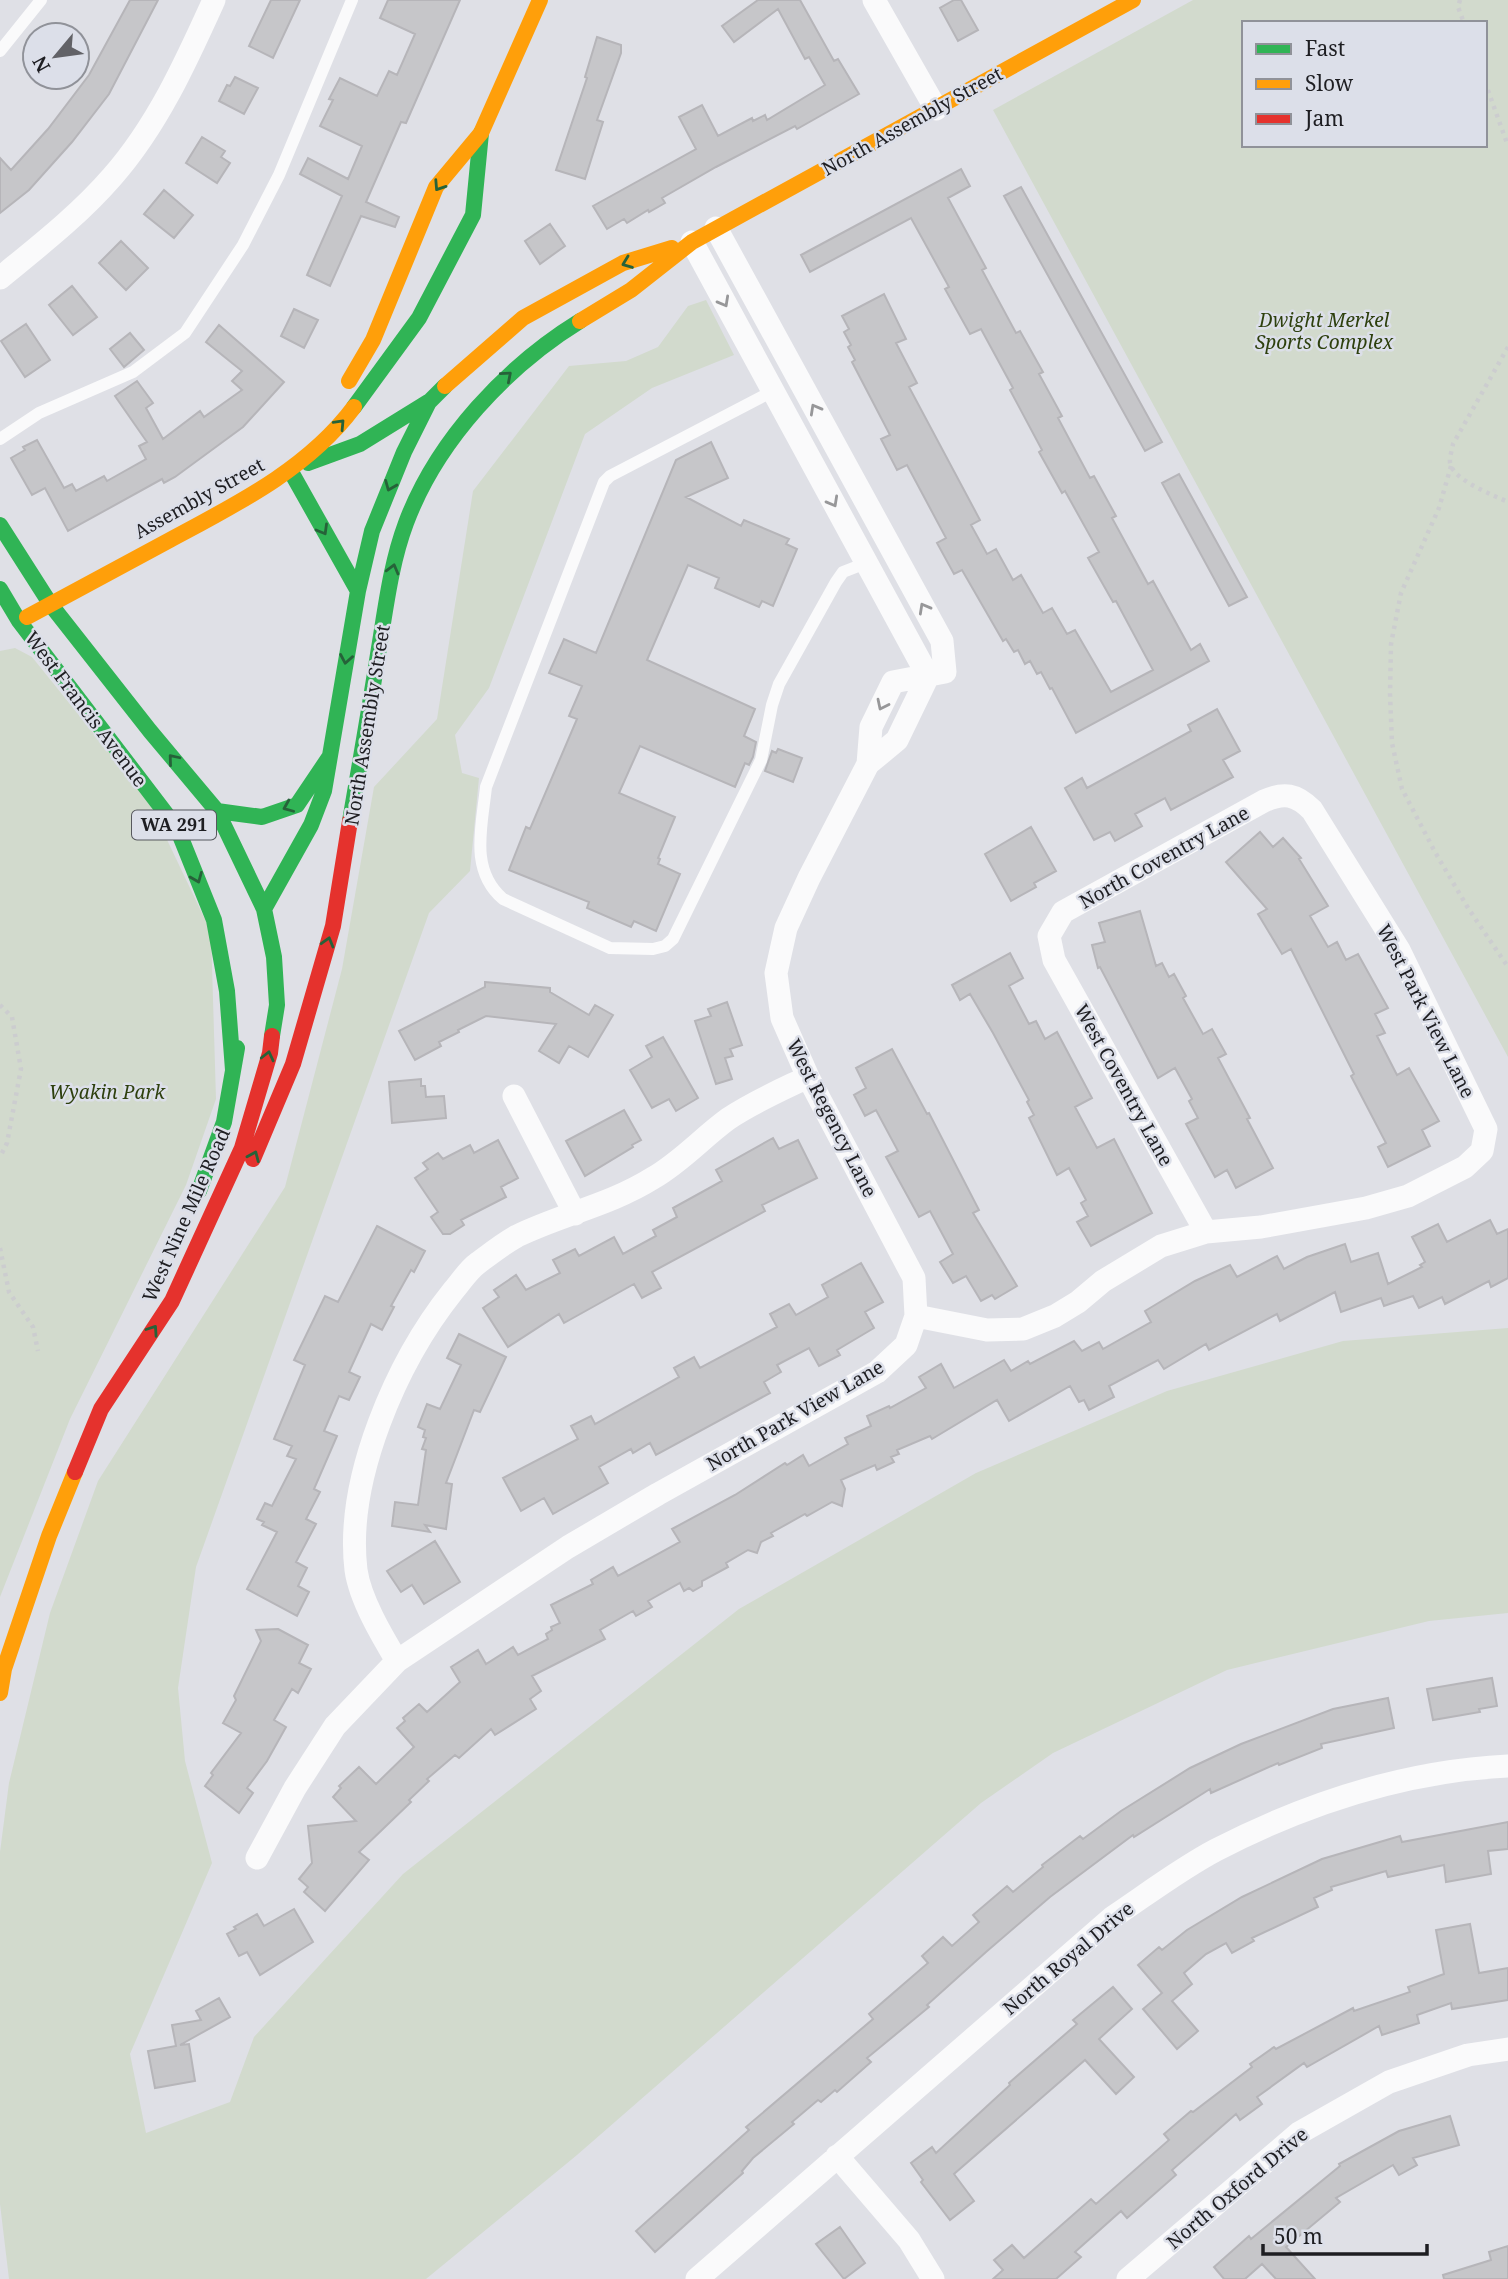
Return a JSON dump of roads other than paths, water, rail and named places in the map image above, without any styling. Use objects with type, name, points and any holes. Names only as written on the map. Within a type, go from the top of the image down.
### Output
[{"type":"main road","points":[[340,395],[373,340],[436,187],[481,133],[540,0]]},
{"type":"main road","name":"North Assembly Street","points":[[172,1301],[240,1188],[293,1064],[332,926],[391,578],[406,523],[428,477],[457,434],[499,383],[548,341],[631,290],[692,242],[1133,0]]},
{"type":"main road","points":[[290,470],[342,424],[425,307],[473,215],[481,133]]},
{"type":"main road","name":"North Assembly Street","points":[[256,950],[264,909],[311,825],[324,791],[358,591],[372,530],[404,452],[429,402],[523,318],[623,263],[692,242]]},
{"type":"main road","points":[[290,470],[360,444],[500,360],[548,341]]},
{"type":"main road","points":[[290,470],[326,416]]},
{"type":"main road","points":[[290,470],[358,591]]},
{"type":"main road","name":"Assembly Street","points":[[51,605],[218,514],[290,470]]},
{"type":"main road","name":"West Francis Avenue","points":[[0,526],[51,605],[150,732],[217,811],[264,909]]},
{"type":"main road","name":"Assembly Street","points":[[34,579],[65,578],[128,561]]},
{"type":"main road","name":"West Francis Avenue","points":[[0,589],[10,626],[177,828],[214,920],[227,991],[233,1070]]},
{"type":"main road","points":[[10,626],[51,605]]},
{"type":"main road","points":[[217,811],[262,817],[297,805],[330,756]]},
{"type":"main road","name":"West Nine Mile Road","points":[[106,1399],[172,1301],[242,1148],[270,1053],[277,1005],[274,957],[264,909]]},
{"type":"main road","name":"West Nine Mile Road","points":[[194,1204],[223,1122],[243,1017]]},
{"type":"main road","name":"West Nine Mile Road","points":[[0,1693],[4,1669],[49,1536],[134,1330]]},
{"type":"street","points":[[0,278],[69,220],[113,176],[152,123],[190,54],[214,0]]},
{"type":"street","points":[[874,0],[936,109]]},
{"type":"street","points":[[716,228],[942,641],[937,674]]},
{"type":"street","points":[[692,242],[866,563],[937,674]]},
{"type":"street","points":[[773,391],[800,382]]},
{"type":"street","points":[[866,563],[892,549]]},
{"type":"street","name":"West Regency Lane","points":[[916,1316],[914,1278],[808,1077],[782,1018],[776,973],[786,928],[868,764],[871,727],[893,682],[937,674]]},
{"type":"street","name":"North Coventry Lane","points":[[1049,936],[1063,912],[1264,801],[1276,796],[1290,795]]},
{"type":"street","name":"West Park View Lane","points":[[1206,1232],[1261,1227],[1366,1208],[1408,1196],[1465,1167],[1482,1151],[1486,1129],[1399,950],[1312,810],[1301,799],[1290,795]]},
{"type":"street","name":"West Coventry Lane","points":[[1049,936],[1054,960],[1206,1232]]},
{"type":"street","points":[[397,1661],[374,1622],[356,1572],[354,1521],[366,1464],[387,1406],[411,1354],[441,1306],[474,1265],[516,1237],[618,1198],[655,1177],[690,1152],[727,1120],[759,1100],[808,1077]]},
{"type":"street","points":[[514,1096],[575,1214]]},
{"type":"street","points":[[916,1316],[987,1330],[1023,1329],[1067,1309],[1103,1280],[1161,1246],[1206,1232]]},
{"type":"street","name":"North Park View Lane","points":[[257,1858],[295,1788],[335,1726],[397,1661],[568,1548],[658,1494],[877,1372],[906,1345],[916,1316]]},
{"type":"street","name":"North Royal Drive","points":[[697,2279],[1112,1917],[1215,1851],[1303,1810],[1383,1784],[1464,1768],[1508,1766]]},
{"type":"street","name":"North Oxford Drive","points":[[1128,2279],[1299,2133],[1389,2082],[1468,2054],[1508,2049]]},
{"type":"street","points":[[837,2156],[909,2240],[933,2279]]},
{"type":"lane","points":[[0,51],[41,0]]},
{"type":"lane","points":[[0,439],[40,413],[133,372],[185,332],[243,245],[279,174],[352,0]]},
{"type":"lane","points":[[773,391],[610,476],[604,482],[486,787],[481,868],[493,890],[503,899],[610,948],[653,949],[665,946],[673,939],[761,760],[779,684],[836,582],[844,572],[866,563]]},
{"type":"park label","name":"Dwight Merkel Sports Complex","points":[[1324,331]]},
{"type":"park label","name":"Wyakin Park","points":[[107,1092]]}]
